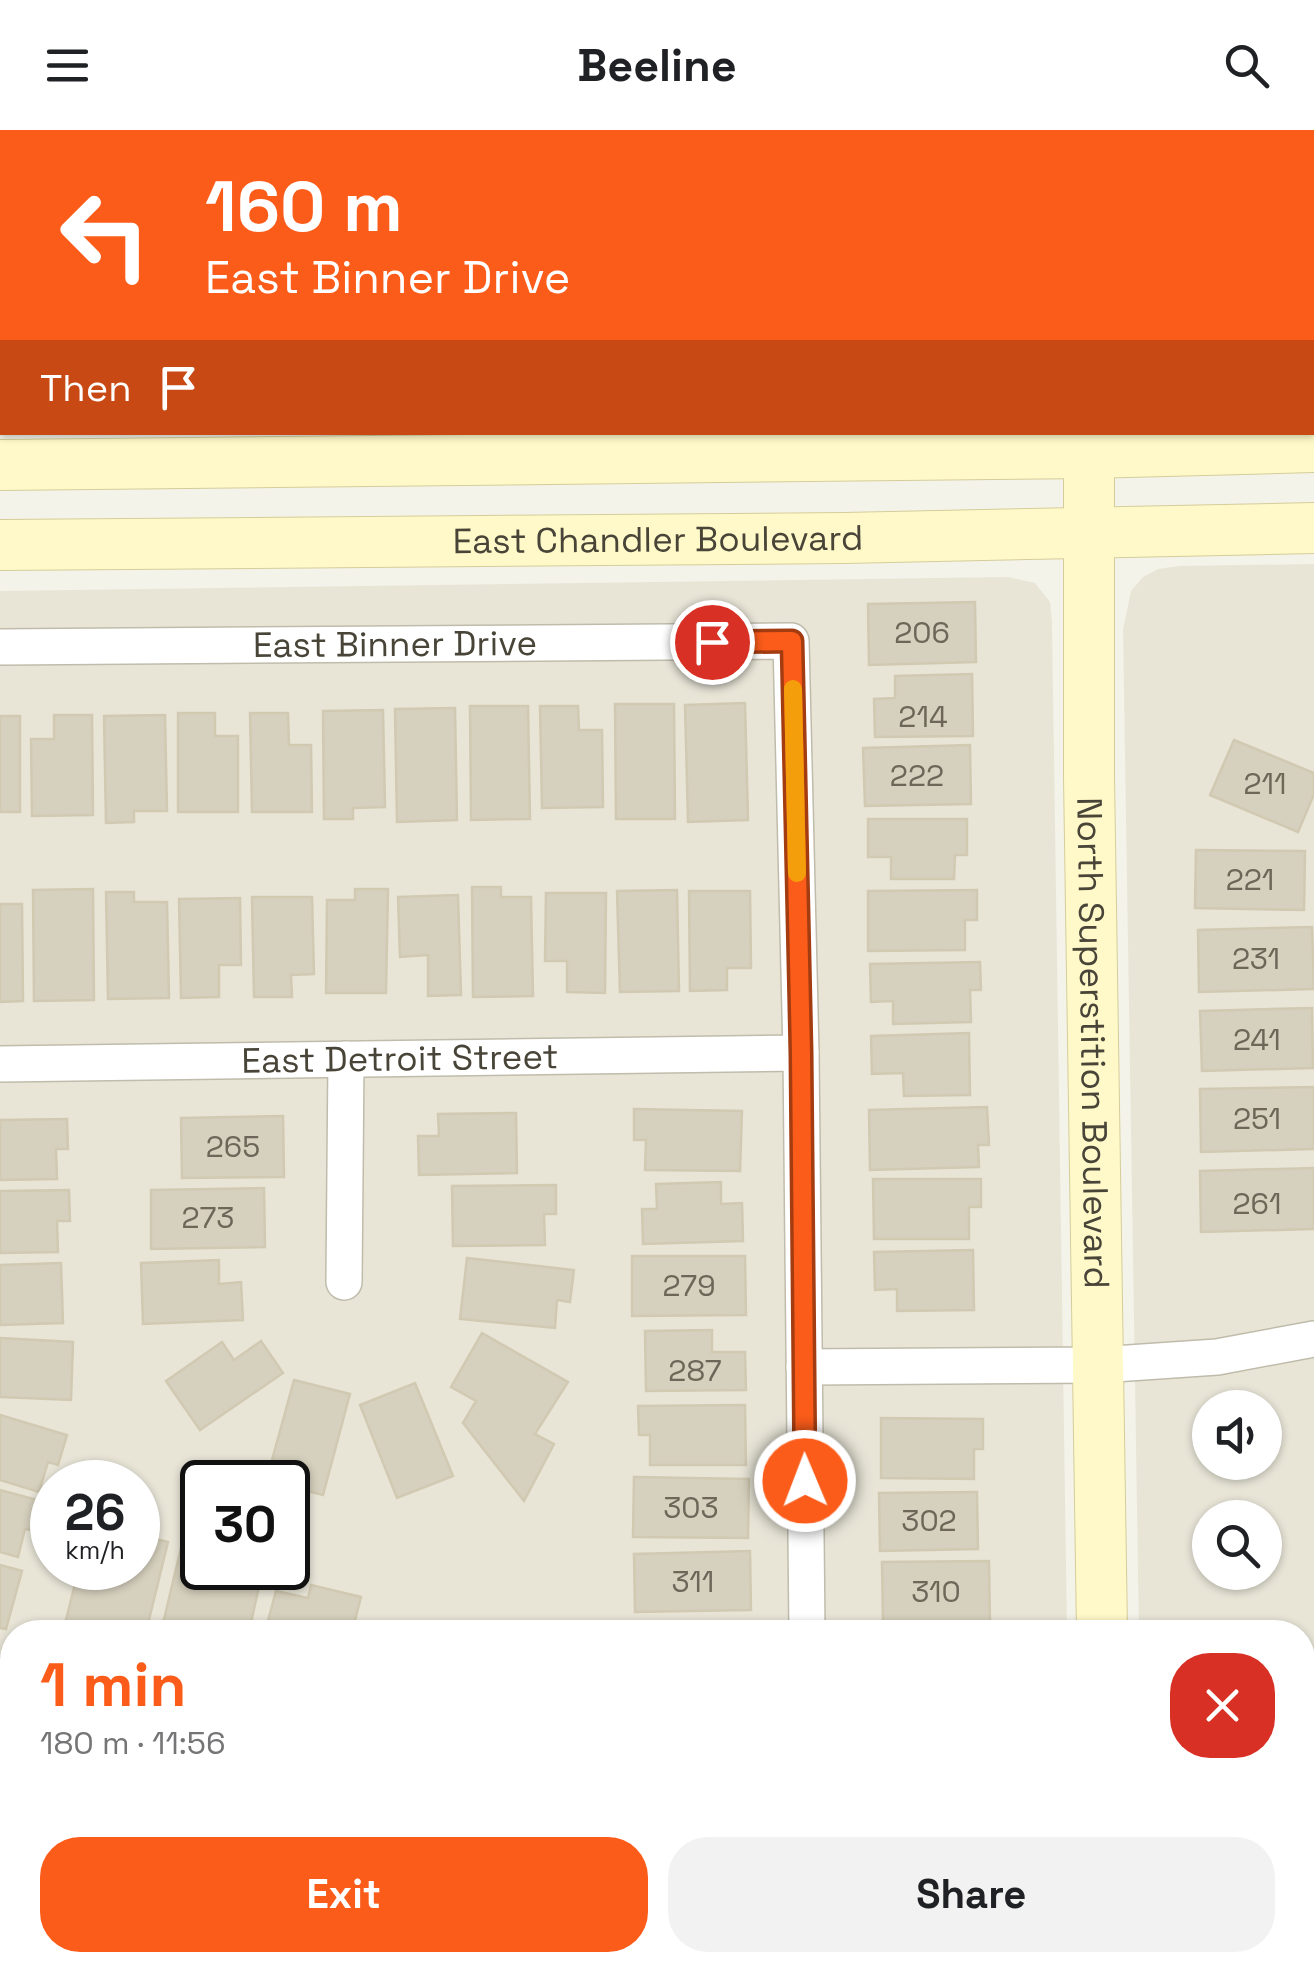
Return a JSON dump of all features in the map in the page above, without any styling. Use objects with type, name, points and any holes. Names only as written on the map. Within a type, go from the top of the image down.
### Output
[{"type":"main road","points":[[0,465],[1088,443],[1314,446]]},
{"type":"main road","name":"North Superstition Boulevard","points":[[1088,443],[1102,1620]]},
{"type":"main road","name":"East Chandler Boulevard","points":[[0,545],[1314,528]]},
{"type":"street","name":"East Binner Drive","points":[[0,647],[792,641],[801,1053]]},
{"type":"street","points":[[801,1053],[807,1620]]},
{"type":"street","name":"East Detroit Street","points":[[0,1064],[801,1053]]},
{"type":"street","points":[[344,1282],[346,1059]]},
{"type":"street","points":[[804,1368],[1099,1365],[1218,1358],[1314,1339]]},
{"type":"shaded area","points":[[1314,564],[1314,1620],[1139,1620],[1123,630],[1131,591],[1143,577],[1158,569],[1179,566]]},
{"type":"shaded area","points":[[1008,577],[1035,583],[1050,602],[1052,623],[1067,1620],[0,1620],[0,591]]},
{"type":"building","points":[[975,602],[976,662],[869,665],[868,604]]},
{"type":"building","points":[[972,674],[973,736],[875,737],[874,699],[895,698],[895,676]]},
{"type":"building","points":[[745,703],[748,820],[688,822],[685,705]]},
{"type":"building","points":[[615,704],[674,704],[675,819],[616,819]]},
{"type":"building","points":[[470,706],[528,706],[530,819],[471,820]]},
{"type":"building","points":[[540,706],[578,706],[579,730],[602,730],[603,807],[542,808]]},
{"type":"building","points":[[455,708],[457,820],[397,822],[395,709]]},
{"type":"building","points":[[383,710],[385,807],[353,808],[353,819],[324,819],[323,711]]},
{"type":"building","points":[[178,713],[215,713],[215,736],[238,736],[238,812],[178,812]]},
{"type":"building","points":[[250,713],[288,713],[289,745],[311,745],[312,812],[252,812]]},
{"type":"building","points":[[54,715],[92,715],[93,815],[32,816],[31,739],[54,739]]},
{"type":"building","points":[[165,715],[167,811],[134,811],[134,822],[106,823],[104,716]]},
{"type":"building","points":[[0,716],[20,716],[20,812],[0,812]]},
{"type":"building","points":[[1234,740],[1314,773],[1314,794],[1298,832],[1210,795]]},
{"type":"building","points":[[970,745],[971,804],[865,806],[863,748]]},
{"type":"building","points":[[868,819],[967,819],[967,855],[955,855],[954,879],[891,879],[891,857],[868,857]]},
{"type":"building","points":[[1196,850],[1305,851],[1304,910],[1195,908]]},
{"type":"building","points":[[472,887],[501,887],[501,897],[531,897],[533,996],[473,997]]},
{"type":"building","points":[[93,889],[94,1000],[34,1001],[33,890]]},
{"type":"building","points":[[355,889],[388,889],[386,993],[326,993],[327,900],[355,900]]},
{"type":"building","points":[[677,890],[679,991],[620,992],[617,891]]},
{"type":"building","points":[[977,890],[977,920],[965,920],[965,950],[868,951],[868,891]]},
{"type":"building","points":[[689,891],[750,891],[751,968],[727,968],[727,990],[690,991]]},
{"type":"building","points":[[106,892],[134,892],[134,902],[167,902],[169,998],[108,999]]},
{"type":"building","points":[[546,893],[606,893],[605,993],[567,992],[567,961],[545,961]]},
{"type":"building","points":[[458,895],[461,995],[428,996],[428,955],[400,957],[398,897]]},
{"type":"building","points":[[252,897],[312,897],[314,974],[291,975],[292,997],[254,997]]},
{"type":"building","points":[[240,898],[241,965],[219,965],[219,997],[181,998],[179,899]]},
{"type":"building","points":[[0,904],[22,904],[23,1001],[0,1002]]},
{"type":"building","points":[[1312,927],[1314,989],[1199,992],[1198,930]]},
{"type":"building","points":[[980,962],[981,990],[970,990],[971,1022],[893,1024],[893,1001],[871,1002],[870,964]]},
{"type":"building","points":[[1312,1008],[1313,1068],[1202,1071],[1200,1011]]},
{"type":"building","points":[[969,1033],[970,1095],[904,1096],[903,1073],[872,1074],[871,1036]]},
{"type":"building","points":[[1314,1087],[1314,1149],[1201,1152],[1200,1089]]},
{"type":"building","points":[[987,1107],[989,1145],[978,1145],[979,1167],[870,1170],[869,1110]]},
{"type":"building","points":[[634,1109],[742,1111],[740,1171],[645,1170],[646,1140],[634,1140]]},
{"type":"building","points":[[516,1113],[517,1173],[419,1175],[418,1136],[439,1136],[438,1114]]},
{"type":"building","points":[[283,1116],[284,1177],[182,1178],[181,1118]]},
{"type":"building","points":[[67,1119],[68,1149],[56,1149],[57,1179],[0,1180],[0,1120]]},
{"type":"building","points":[[1314,1168],[1314,1229],[1201,1232],[1200,1171]]},
{"type":"building","points":[[873,1179],[981,1179],[981,1207],[969,1207],[969,1239],[874,1239]]},
{"type":"building","points":[[721,1182],[721,1204],[742,1203],[743,1241],[643,1244],[642,1209],[657,1209],[656,1184]]},
{"type":"building","points":[[556,1185],[556,1214],[544,1214],[545,1245],[453,1246],[452,1186]]},
{"type":"building","points":[[264,1188],[265,1247],[151,1249],[151,1190]]},
{"type":"building","points":[[69,1190],[70,1221],[57,1221],[58,1252],[0,1253],[0,1191]]},
{"type":"building","points":[[973,1250],[974,1310],[897,1311],[897,1289],[875,1290],[874,1252]]},
{"type":"building","points":[[632,1256],[745,1256],[746,1315],[632,1316]]},
{"type":"building","points":[[467,1258],[574,1270],[570,1302],[557,1300],[555,1328],[460,1319]]},
{"type":"building","points":[[219,1260],[219,1284],[241,1282],[243,1320],[143,1324],[141,1263]]},
{"type":"building","points":[[61,1263],[63,1323],[0,1325],[0,1265]]},
{"type":"building","points":[[712,1330],[712,1352],[745,1352],[746,1390],[646,1391],[645,1331]]},
{"type":"building","points":[[482,1333],[568,1382],[535,1434],[554,1444],[524,1501],[463,1423],[476,1401],[451,1387]]},
{"type":"building","points":[[0,1338],[73,1342],[71,1400],[0,1397]]},
{"type":"building","points":[[261,1341],[283,1373],[200,1430],[166,1381],[222,1342],[234,1360]]},
{"type":"building","points":[[294,1380],[350,1394],[323,1495],[310,1492],[310,1460],[272,1460]]},
{"type":"building","points":[[415,1383],[453,1476],[397,1498],[360,1405]]},
{"type":"building","points":[[745,1405],[746,1465],[650,1465],[650,1435],[639,1435],[638,1406]]},
{"type":"building","points":[[0,1415],[67,1435],[60,1460],[30,1460],[30,1489],[0,1480]]},
{"type":"building","points":[[881,1418],[983,1419],[983,1449],[974,1449],[974,1479],[881,1478]]},
{"type":"building","points":[[634,1477],[749,1479],[748,1538],[633,1537]]},
{"type":"building","points":[[0,1490],[30,1498],[30,1530],[25,1529],[18,1557],[0,1552]]},
{"type":"building","points":[[977,1492],[978,1549],[880,1551],[879,1493]]},
{"type":"building","points":[[160,1540],[168,1542],[160,1575]]},
{"type":"building","points":[[750,1551],[751,1610],[635,1612],[634,1554]]},
{"type":"building","points":[[180,1552],[180,1590],[258,1590],[252,1620],[164,1620]]},
{"type":"building","points":[[989,1561],[990,1620],[883,1620],[882,1562]]},
{"type":"building","points":[[0,1565],[22,1571],[8,1620],[0,1620]]},
{"type":"building","points":[[311,1585],[361,1597],[355,1620],[268,1620],[276,1591],[308,1598]]},
{"type":"building","points":[[74,1590],[156,1590],[149,1620],[66,1620]]},
{"type":"slow traffic","points":[[793,689],[797,873]]},
{"type":"route","points":[[712,642],[792,641],[805,1481]]}]
